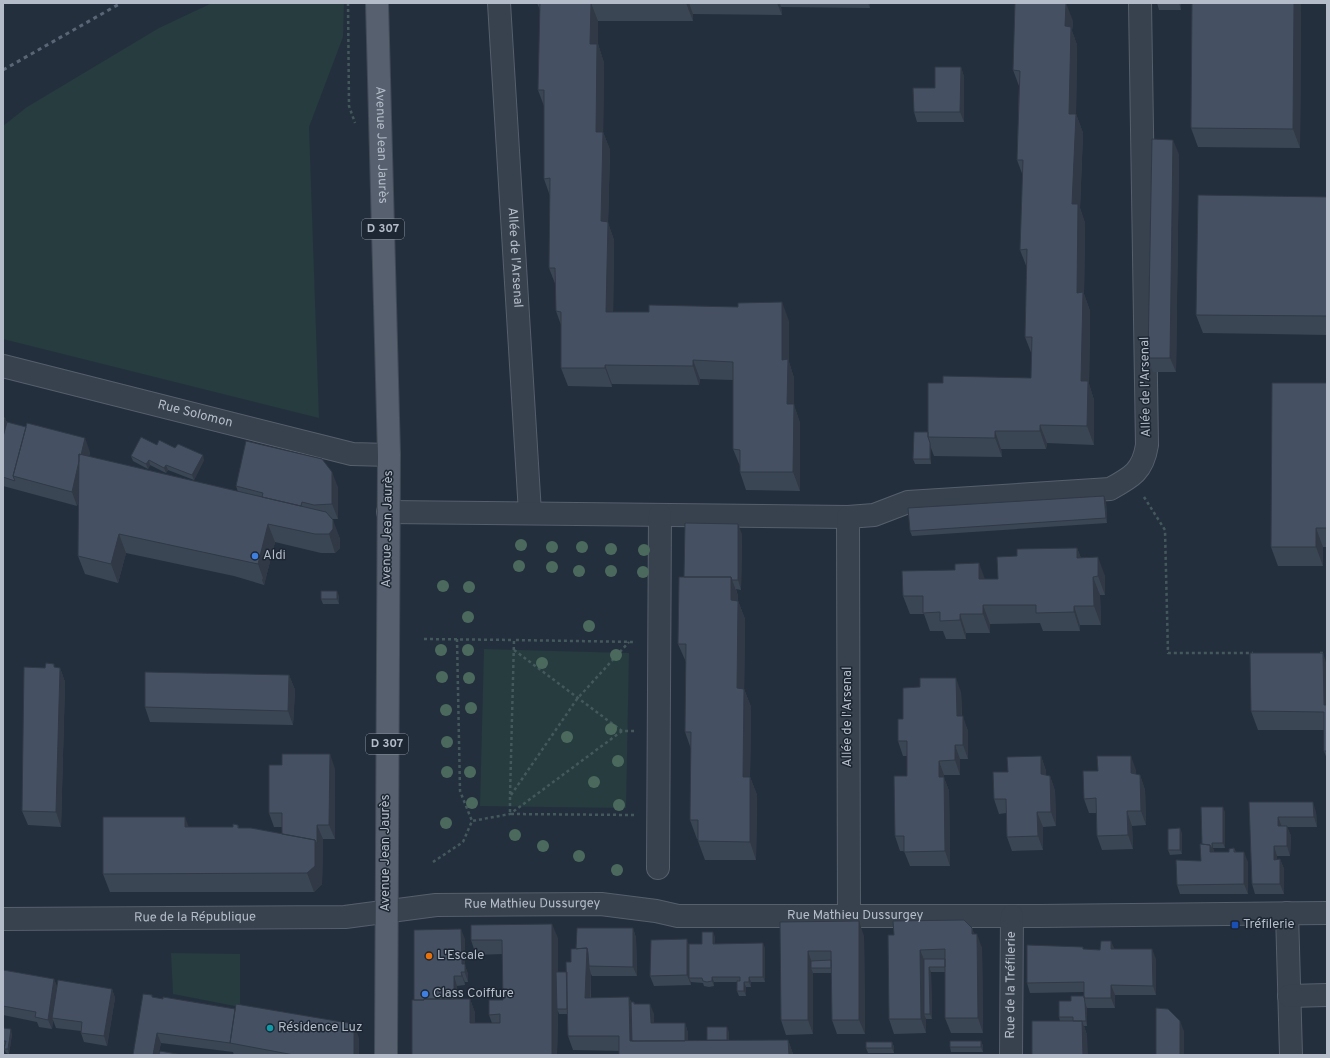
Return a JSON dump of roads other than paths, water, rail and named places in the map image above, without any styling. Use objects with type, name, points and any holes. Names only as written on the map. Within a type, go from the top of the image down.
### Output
[{"type":"main road","name":"Avenue Jean Jaurès","points":[[377,3],[389,455],[386,1055]]},
{"type":"street","name":"Allée de l'Arsenal","points":[[499,3],[530,513]]},
{"type":"street","name":"Allée de l'Arsenal","points":[[388,512],[848,517],[874,515],[908,502],[1110,489],[1130,479],[1144,461],[1147,445],[1140,3]]},
{"type":"street","name":"Rue Solomon","points":[[3,366],[352,454],[389,455]]},
{"type":"street","points":[[658,868],[660,515]]},
{"type":"street","name":"Allée de l'Arsenal","points":[[848,517],[848,916]]},
{"type":"street","name":"Rue Mathieu Dussurgey","points":[[386,912],[436,905],[601,904],[656,911],[678,916],[1012,916],[1327,913]]},
{"type":"street","name":"Rue de la République","points":[[3,919],[345,917],[386,912]]},
{"type":"street","points":[[1287,913],[1291,1055]]},
{"type":"street","name":"Rue de la Tréfilerie","points":[[1011,1055],[1012,916]]},
{"type":"street","points":[[1289,996],[1327,995]]},
{"type":"railway","points":[[3,70],[121,3]]},
{"type":"place","name":"Aldi","points":[[255,556]]},
{"type":"place","name":"Tréfilerie","points":[[1235,925]]},
{"type":"place","name":"L'Escale","points":[[429,956]]},
{"type":"place","name":"Class Coiffure","points":[[425,994]]},
{"type":"place","name":"Résidence Luz","points":[[270,1028]]}]
